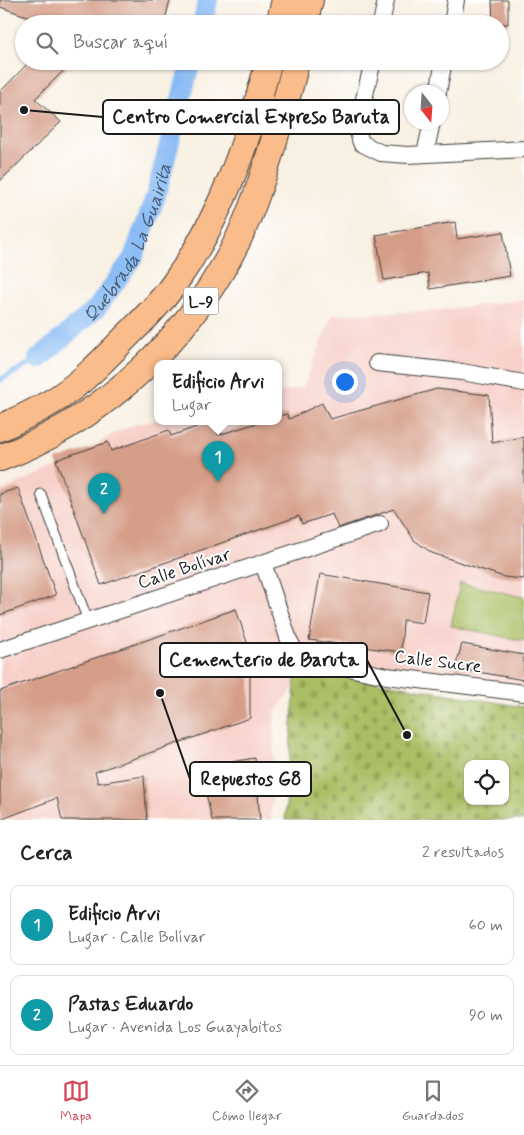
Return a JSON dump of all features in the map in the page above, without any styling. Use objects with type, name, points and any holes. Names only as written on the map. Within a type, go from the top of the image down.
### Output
[{"type":"main road","points":[[281,15],[285,0]]},
{"type":"main road","points":[[306,15],[310,0]]},
{"type":"main road","name":"L-9","points":[[0,428],[42,408],[76,385],[124,339],[174,285],[212,222],[234,173],[257,106],[267,70]]},
{"type":"main road","name":"L-9","points":[[0,458],[48,438],[97,407],[163,348],[193,313],[222,271],[243,228],[264,172],[293,70]]},
{"type":"street","points":[[383,15],[386,0]]},
{"type":"street","points":[[454,15],[456,0]]},
{"type":"street","points":[[371,70],[357,128],[362,143],[380,153],[425,154],[524,149]]},
{"type":"street","points":[[439,85],[442,70]]},
{"type":"street","points":[[425,154],[430,130]]},
{"type":"street","points":[[377,363],[462,372],[524,383]]},
{"type":"street","name":"Calle Bolívar","points":[[0,650],[380,524]]},
{"type":"street","name":"Calle Sucre","points":[[263,563],[289,640],[296,653],[324,663],[387,676],[524,693]]},
{"type":"lane","points":[[40,494],[88,621]]},
{"type":"shaded area","points":[[524,300],[524,690],[313,661],[275,712],[271,820],[0,820],[0,491],[78,457],[109,436],[133,425],[154,421],[154,425],[282,425],[282,392],[303,387],[332,315],[431,311]]},
{"type":"green space","points":[[460,583],[524,597],[524,641],[451,626]]},
{"type":"green space","points":[[296,668],[524,707],[524,820],[285,820]]},
{"type":"building","points":[[0,0],[170,0],[166,15],[24,15],[0,7]]},
{"type":"building","points":[[492,0],[508,0],[508,15],[493,15]]},
{"type":"building","points":[[21,70],[64,70],[35,99],[61,122],[0,181],[0,92]]},
{"type":"building","points":[[455,222],[457,239],[503,232],[510,276],[430,289],[428,273],[384,280],[376,235]]},
{"type":"building","points":[[437,389],[489,395],[492,443],[524,437],[524,579],[504,577],[432,553],[414,540],[394,509],[338,528],[332,514],[302,524],[299,516],[101,585],[56,460],[108,442],[111,451],[169,430],[171,436],[202,425],[214,425],[218,435],[251,425],[282,425],[282,415],[287,414],[289,419],[322,403],[330,419]]},
{"type":"building","points":[[18,488],[56,595],[0,615],[0,494]]},
{"type":"building","points":[[320,574],[428,592],[423,623],[403,620],[401,652],[309,640]]},
{"type":"building","points":[[236,609],[256,670],[250,672],[250,718],[95,772],[98,783],[144,776],[147,820],[62,820],[57,798],[0,820],[0,691]]},
{"type":"building","points":[[462,644],[524,655],[524,680],[455,668]]},
{"type":"building","points":[[255,758],[260,820],[212,820],[200,767]]},
{"type":"waterway","name":"Quebrada La Guairita","points":[[204,15],[208,0]]},
{"type":"waterway","name":"Quebrada La Guairita","points":[[38,359],[96,309],[133,258],[156,195],[189,70]]},
{"type":"waterway","name":"Quebrada La Guairita","points":[[0,380],[38,359]]},
{"type":"place","name":"Centro Comercial Expreso Baruta","points":[[24,110]]},
{"type":"place","name":"Edificio Arvi","points":[[218,482]]},
{"type":"place","name":"Pastas Eduardo","points":[[104,514]]},
{"type":"place","name":"Repuestos G8","points":[[160,693]]},
{"type":"place","name":"Cementerio de Baruta","points":[[407,735]]}]
